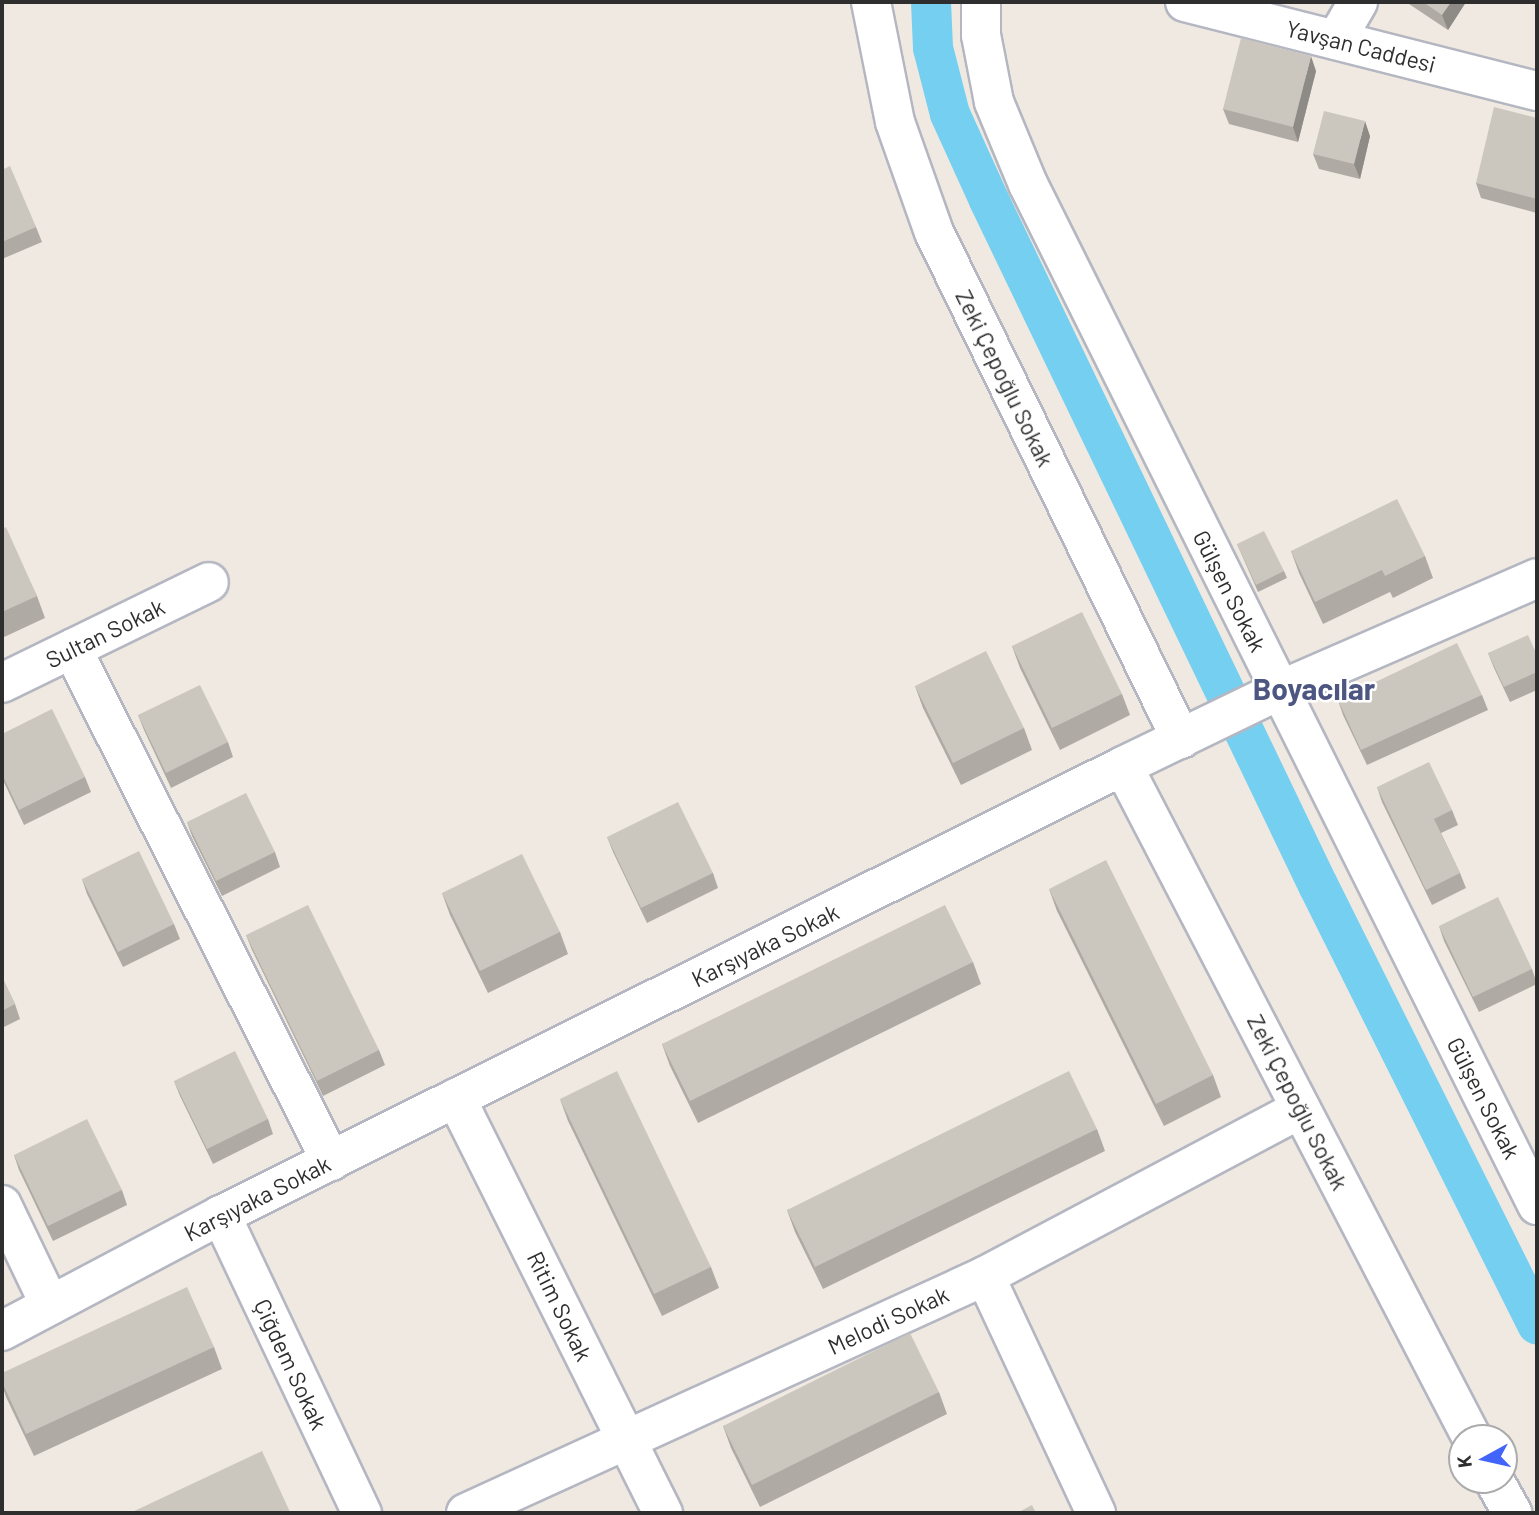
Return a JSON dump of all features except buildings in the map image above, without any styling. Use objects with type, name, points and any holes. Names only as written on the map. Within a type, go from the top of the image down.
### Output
[{"type":"street","name":"Zeki Çepoğlu Sokak","points":[[871,2],[895,122],[934,232],[1196,731]]},
{"type":"street","name":"Gülşen Sokak","points":[[981,2],[981,35],[994,102],[1028,184],[1269,695],[1537,1205]]},
{"type":"street","name":"Yavşan Caddesi","points":[[1185,2],[1537,91]]},
{"type":"street","points":[[1336,40],[1358,2]]},
{"type":"street","name":"Karşıyaka Sokak","points":[[2,1331],[221,1215],[1123,766],[1269,695],[1537,578]]},
{"type":"street","name":"Sultan Sokak","points":[[2,683],[209,582]]},
{"type":"street","points":[[72,649],[331,1161]]},
{"type":"street","name":"Zeki Çepoğlu Sokak","points":[[1123,766],[1465,1424]]},
{"type":"street","name":"Ritim Sokak","points":[[456,1098],[663,1513]]},
{"type":"street","name":"Melodi Sokak","points":[[466,1513],[985,1276],[1301,1109]]},
{"type":"street","points":[[2,1205],[50,1305]]},
{"type":"street","name":"Çiğdem Sokak","points":[[221,1215],[362,1513]]},
{"type":"street","points":[[985,1276],[1096,1513]]},
{"type":"street","points":[[1502,1494],[1512,1513]]},
{"type":"waterway","points":[[931,2],[933,48],[950,114],[989,200],[1318,885],[1537,1324]]},
{"type":"district","name":"Boyacılar","points":[[1314,688]]}]
